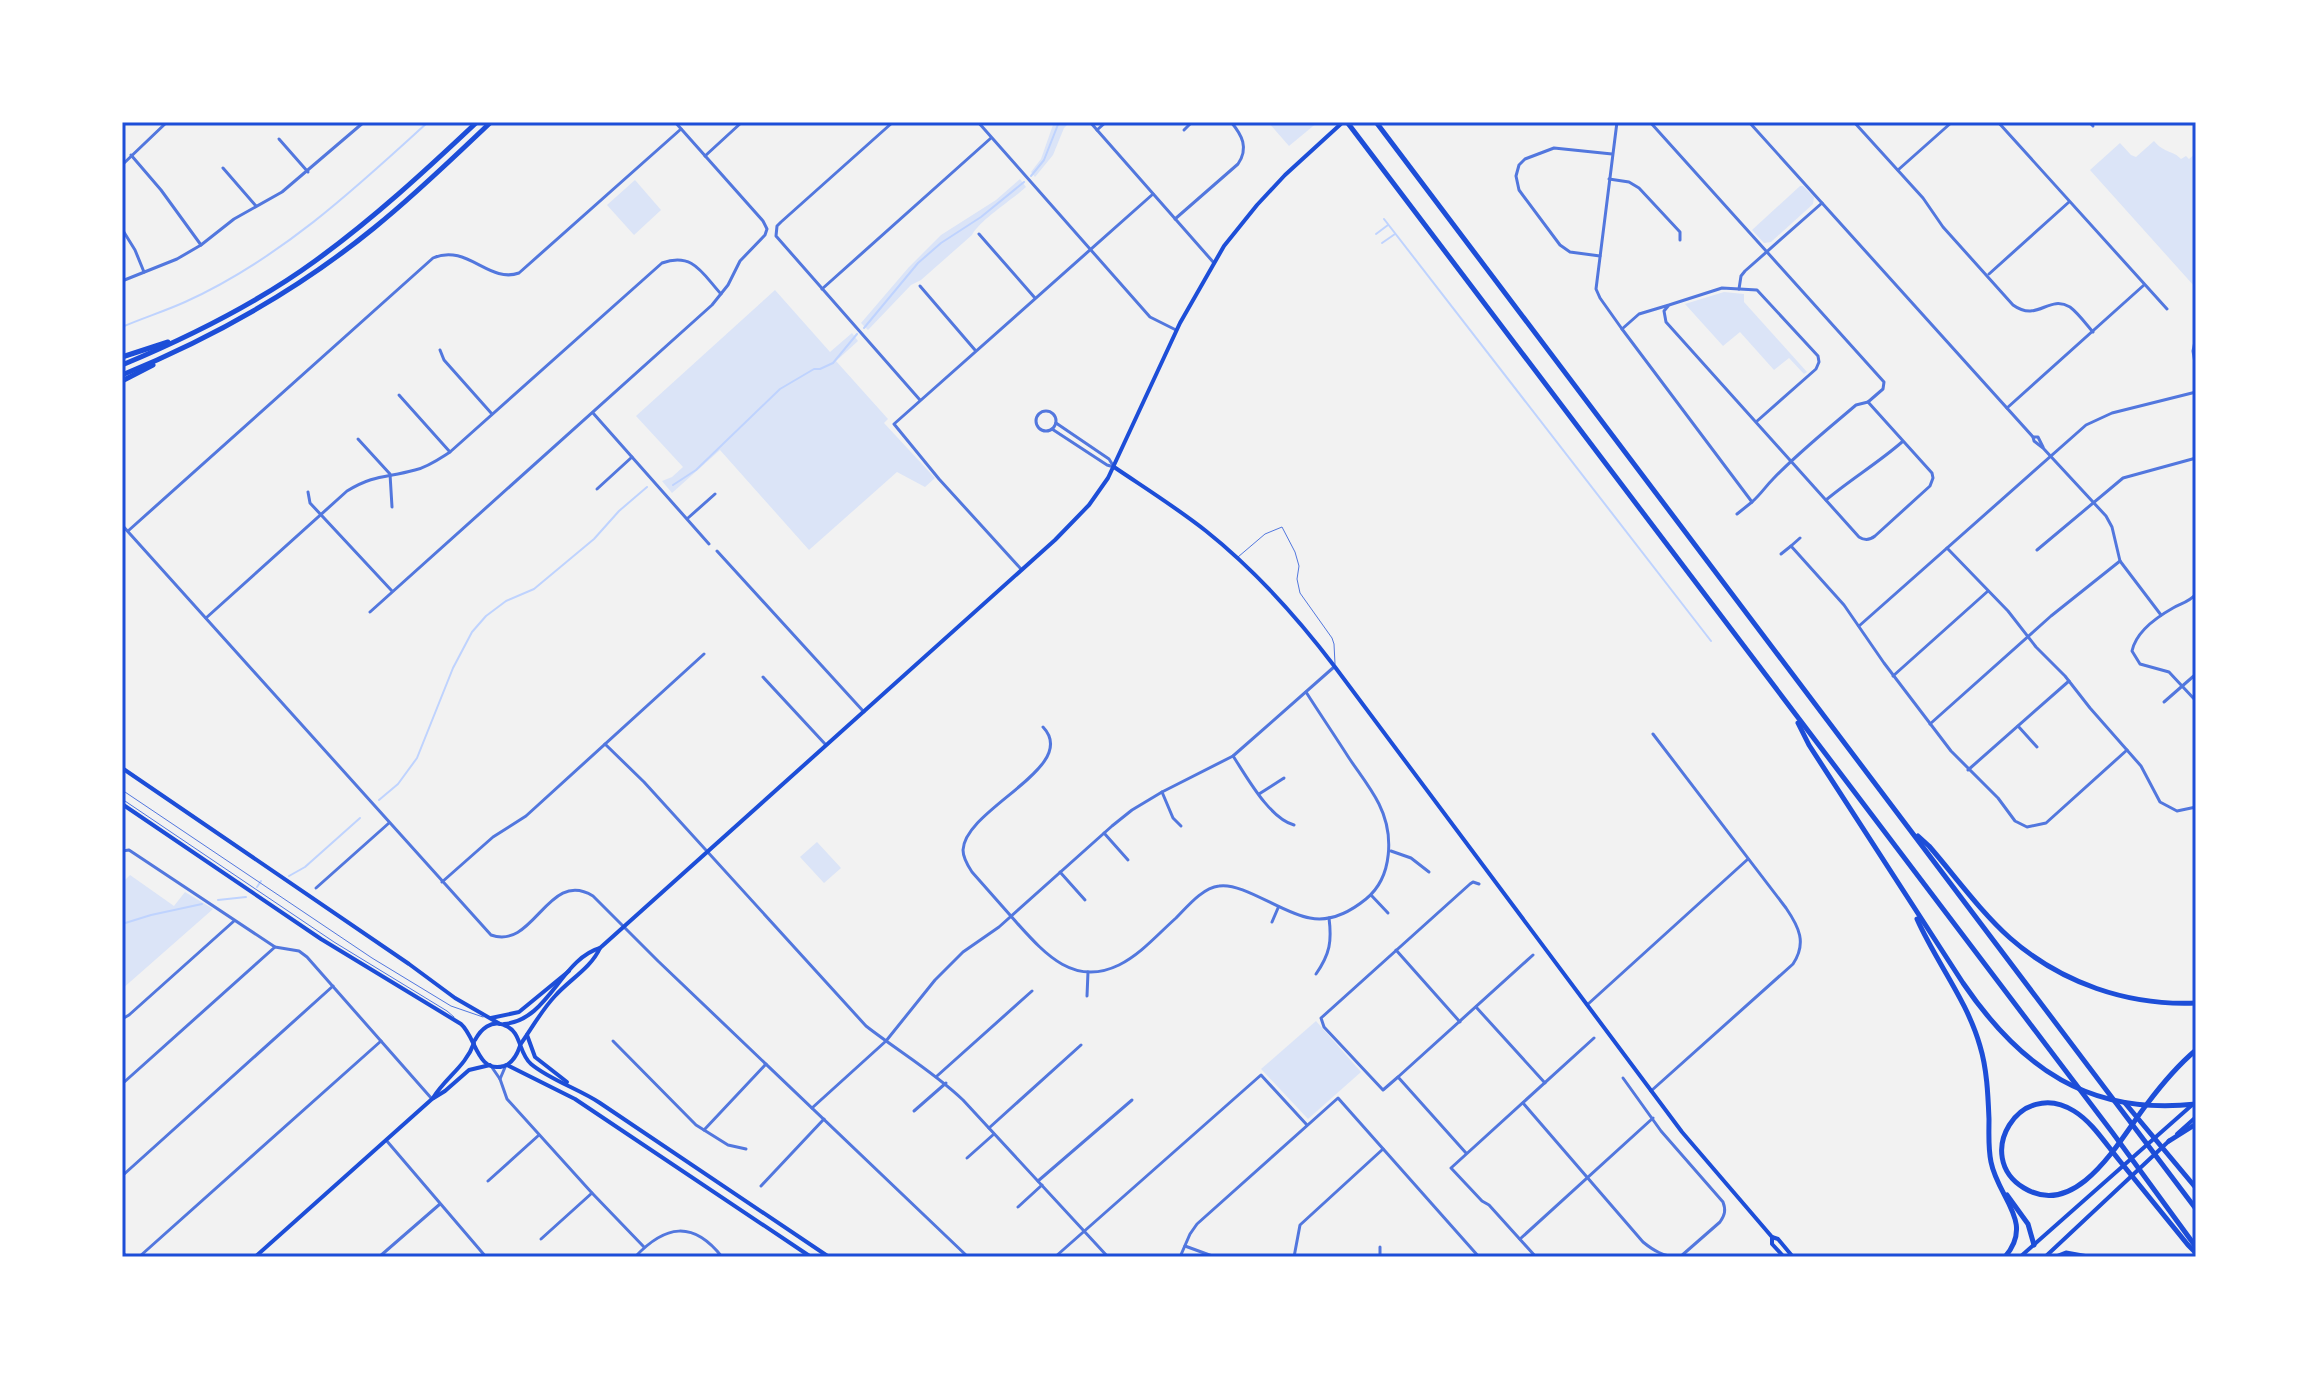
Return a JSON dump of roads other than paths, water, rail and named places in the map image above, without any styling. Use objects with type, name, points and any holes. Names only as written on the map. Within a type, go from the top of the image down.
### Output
[{"type":"highway","points":[[122,365],[196,332],[271,291],[315,261],[367,221],[477,122]]},
{"type":"highway","points":[[122,378],[172,355],[322,268],[432,178],[491,122]]},
{"type":"highway","points":[[1345,122],[2112,1132],[2196,1250]]},
{"type":"highway","points":[[1376,122],[2196,1209]]},
{"type":"highway","points":[[122,357],[196,332]]},
{"type":"highway","points":[[1790,708],[1809,745],[1963,983],[1991,1022],[2012,1044],[2036,1065],[2062,1081],[2099,1096],[2165,1106],[2196,1103]]},
{"type":"highway","points":[[1913,832],[2020,946],[2067,976],[2118,995],[2152,1001],[2196,1003]]},
{"type":"highway","points":[[1911,903],[1980,1046],[1988,1103],[1990,1154],[1997,1182],[2018,1229],[2014,1245],[2005,1257]]},
{"type":"highway","points":[[2196,1050],[2168,1077],[2144,1107],[2107,1160],[2093,1175],[2070,1190],[2054,1195],[2038,1194],[2020,1186],[2008,1172],[2002,1153],[2003,1139],[2014,1118],[2035,1105],[2057,1104],[2074,1111],[2095,1130],[2196,1250]]},
{"type":"highway","points":[[2103,1085],[2128,1106],[2196,1188]]},
{"type":"highway","points":[[2169,1141],[2196,1124]]},
{"type":"highway","points":[[1997,1182],[2028,1224],[2034,1245]]},
{"type":"highway","points":[[2056,1257],[2066,1253],[2088,1257]]},
{"type":"main road","points":[[490,1019],[519,1012],[591,951],[600,948],[1080,515],[1114,467],[1176,330],[1214,263],[1257,205],[1345,122]]},
{"type":"main road","points":[[1114,467],[1191,519],[1237,558],[1284,605],[1335,667],[1702,1158],[1793,1257]]},
{"type":"main road","points":[[122,768],[455,998],[514,1032],[529,1063],[605,1106],[829,1257]]},
{"type":"main road","points":[[122,802],[321,939],[461,1024],[470,1032],[479,1055],[490,1066]]},
{"type":"main road","points":[[255,1257],[432,1099],[469,1070],[506,1065],[513,1061],[541,1012],[596,957],[600,948]]},
{"type":"main road","points":[[432,1099],[441,1085],[467,1060],[483,1029],[493,1024],[524,1019],[569,971]]},
{"type":"main road","points":[[527,1035],[535,1057],[572,1086]]},
{"type":"main road","points":[[506,1065],[575,1099],[811,1257]]},
{"type":"main road","points":[[2020,1257],[2196,1103]]},
{"type":"main road","points":[[2045,1257],[2196,1117]]},
{"type":"main road","points":[[1772,1237],[1772,1244],[1784,1257]]},
{"type":"street","points":[[122,165],[167,122]]},
{"type":"street","points":[[122,281],[177,259],[234,219],[282,192],[364,122]]},
{"type":"street","points":[[370,612],[712,305],[740,261],[762,239],[767,229],[763,221],[675,122]]},
{"type":"street","points":[[705,156],[742,122]]},
{"type":"street","points":[[893,122],[781,222],[776,231],[779,240],[920,400]]},
{"type":"street","points":[[978,122],[1150,317],[1176,330]]},
{"type":"street","points":[[1090,122],[1214,263]]},
{"type":"street","points":[[1097,130],[1106,122]]},
{"type":"street","points":[[1184,130],[1192,122]]},
{"type":"street","points":[[1175,219],[1242,157],[1244,142],[1231,122]]},
{"type":"street","points":[[1617,122],[1596,289],[1622,329],[1752,502]]},
{"type":"street","points":[[1650,122],[1884,382],[1883,389],[1868,402],[1857,404],[1737,514]]},
{"type":"street","points":[[1749,122],[2039,447],[2093,502],[2111,524],[2120,561],[2161,615]]},
{"type":"street","points":[[1854,122],[1928,204],[1943,227],[2018,308],[2033,312],[2051,304],[2063,304],[2073,309],[2093,332]]},
{"type":"street","points":[[1898,170],[1952,122]]},
{"type":"street","points":[[1998,122],[2167,309]]},
{"type":"street","points":[[2089,122],[2093,126]]},
{"type":"street","points":[[128,531],[433,258],[453,254],[501,274],[519,273],[681,129]]},
{"type":"street","points":[[822,289],[991,138]]},
{"type":"street","points":[[279,139],[308,172]]},
{"type":"street","points":[[1600,256],[1562,248],[1519,190],[1516,176],[1519,165],[1525,159],[1554,148],[1612,154]]},
{"type":"street","points":[[131,155],[201,245]]},
{"type":"street","points":[[223,168],[256,206]]},
{"type":"street","points":[[1609,179],[1629,182],[1639,188],[1680,232],[1680,240]]},
{"type":"street","points":[[1022,570],[939,479],[894,424],[1153,194]]},
{"type":"street","points":[[1987,276],[2069,202]]},
{"type":"street","points":[[1739,289],[1743,273],[1822,203]]},
{"type":"street","points":[[122,229],[144,273]]},
{"type":"street","points":[[979,234],[1035,298]]},
{"type":"street","points":[[206,618],[347,491],[365,480],[430,465],[450,452],[662,263],[674,259],[691,261],[721,294]]},
{"type":"street","points":[[2007,408],[2144,285]]},
{"type":"street","points":[[920,286],[976,350]]},
{"type":"street","points":[[1622,329],[1639,314],[1720,289],[1757,290],[1762,293],[1818,356],[1819,362],[1814,371],[1756,422]]},
{"type":"street","points":[[1669,305],[1664,311],[1666,322],[1859,537],[1865,540],[1872,538],[1933,481],[1932,473],[1868,402]]},
{"type":"street","points":[[2196,336],[2193,355],[2196,369]]},
{"type":"street","points":[[440,350],[444,360],[492,414]]},
{"type":"street","points":[[1859,626],[2078,431],[2101,417],[2196,392]]},
{"type":"street","points":[[399,395],[450,452]]},
{"type":"street","points":[[1048,411],[1055,415],[1056,423],[1052,429],[1044,431],[1038,426],[1038,415],[1048,411]]},
{"type":"street","points":[[593,413],[709,544]]},
{"type":"street","points":[[1056,423],[1109,459],[1114,467]]},
{"type":"street","points":[[1052,429],[1114,467]]},
{"type":"street","points":[[358,439],[390,474],[392,507]]},
{"type":"street","points":[[1826,500],[1853,477],[1879,462],[1902,441]]},
{"type":"street","points":[[597,489],[632,457]]},
{"type":"street","points":[[2037,550],[2127,476],[2196,458]]},
{"type":"street","points":[[308,492],[310,503],[392,591]]},
{"type":"street","points":[[687,519],[715,494]]},
{"type":"street","points":[[122,525],[491,935],[510,937],[560,894],[570,890],[580,890],[593,896],[968,1257]]},
{"type":"street","points":[[1781,554],[1800,538]]},
{"type":"street","points":[[1791,546],[1840,600],[1930,724],[2015,821],[2034,827],[2049,820],[2127,750]]},
{"type":"street","points":[[1947,548],[2008,611],[2127,750],[2147,774],[2160,802],[2172,810],[2185,811],[2196,807]]},
{"type":"street","points":[[717,551],[864,712]]},
{"type":"street","points":[[1930,724],[2060,608],[2120,561]]},
{"type":"street","points":[[1893,676],[1988,591]]},
{"type":"street","points":[[2132,651],[2137,638],[2161,615],[2196,594]]},
{"type":"street","points":[[2126,651],[2132,651]]},
{"type":"street","points":[[2132,651],[2140,664],[2166,670],[2196,701]]},
{"type":"street","points":[[442,882],[493,837],[527,815],[704,654]]},
{"type":"street","points":[[812,1108],[886,1041],[935,980],[963,952],[1011,916],[1104,833],[1132,810],[1162,792],[1233,756],[1335,667]]},
{"type":"street","points":[[2164,702],[2196,674]]},
{"type":"street","points":[[763,677],[826,745]]},
{"type":"street","points":[[1968,770],[2069,681]]},
{"type":"street","points":[[1043,727],[1052,742],[1051,753],[978,822],[968,835],[963,849],[966,862],[1047,955],[1072,969],[1088,972],[1105,970],[1134,955],[1202,894],[1220,885],[1238,888],[1278,908],[1311,919],[1329,918],[1357,906],[1371,895],[1387,866],[1388,831],[1379,805],[1306,692]]},
{"type":"street","points":[[2018,726],[2037,747]]},
{"type":"street","points":[[1651,1091],[1775,981],[1798,957],[1801,942],[1799,927],[1653,734]]},
{"type":"street","points":[[605,744],[644,782],[866,1026],[946,1083],[1108,1257]]},
{"type":"street","points":[[1233,756],[1272,811],[1285,823],[1294,825]]},
{"type":"street","points":[[1259,794],[1284,778]]},
{"type":"street","points":[[1162,792],[1173,818],[1181,826]]},
{"type":"street","points":[[316,888],[389,823]]},
{"type":"street","points":[[1104,833],[1128,860]]},
{"type":"street","points":[[122,851],[129,850],[275,947],[299,951],[307,957],[432,1099]]},
{"type":"street","points":[[1389,850],[1411,858],[1429,872]]},
{"type":"street","points":[[1587,1005],[1748,859]]},
{"type":"street","points":[[1060,872],[1085,900]]},
{"type":"street","points":[[1479,884],[1470,884],[1321,1018],[1324,1027],[1383,1090],[1533,955]]},
{"type":"street","points":[[1371,895],[1388,913]]},
{"type":"street","points":[[1272,922],[1278,908]]},
{"type":"street","points":[[1316,974],[1330,950],[1329,918]]},
{"type":"street","points":[[122,1019],[234,921]]},
{"type":"street","points":[[122,1084],[275,947]]},
{"type":"street","points":[[1396,950],[1460,1022]]},
{"type":"street","points":[[1087,996],[1088,972]]},
{"type":"street","points":[[122,1176],[333,986]]},
{"type":"street","points":[[937,1076],[1032,991]]},
{"type":"street","points":[[1476,1007],[1545,1083]]},
{"type":"street","points":[[1536,1257],[1451,1168],[1594,1038]]},
{"type":"street","points":[[139,1257],[382,1041]]},
{"type":"street","points":[[613,1041],[696,1125],[728,1145],[746,1149]]},
{"type":"street","points":[[989,1128],[1081,1045]]},
{"type":"street","points":[[704,1130],[766,1064]]},
{"type":"street","points":[[500,1079],[506,1065]]},
{"type":"street","points":[[490,1066],[500,1079],[507,1099],[644,1247]]},
{"type":"street","points":[[1055,1257],[1261,1075],[1307,1125]]},
{"type":"street","points":[[1398,1077],[1467,1154]]},
{"type":"street","points":[[1523,1103],[1643,1242],[1654,1251],[1679,1257],[1720,1222],[1724,1216],[1723,1202],[1661,1131],[1623,1078]]},
{"type":"street","points":[[914,1111],[946,1083]]},
{"type":"street","points":[[1180,1257],[1197,1224],[1338,1098],[1479,1257]]},
{"type":"street","points":[[1018,1207],[1040,1183],[1132,1100]]},
{"type":"street","points":[[1520,1239],[1653,1118]]},
{"type":"street","points":[[761,1186],[824,1119]]},
{"type":"street","points":[[967,1158],[994,1134]]},
{"type":"street","points":[[488,1181],[539,1135]]},
{"type":"street","points":[[386,1140],[486,1257]]},
{"type":"street","points":[[1294,1257],[1300,1225],[1383,1149]]},
{"type":"street","points":[[541,1239],[592,1193]]},
{"type":"street","points":[[379,1257],[440,1204]]},
{"type":"street","points":[[635,1257],[655,1238],[670,1231],[684,1230],[698,1235],[722,1257]]},
{"type":"street","points":[[1185,1246],[1215,1257]]},
{"type":"street","points":[[1380,1247],[1380,1257]]},
{"type":"street","points":[[122,1252],[127,1257]]},
{"type":"street","points":[[384,1252],[388,1257]]},
{"type":"lane","points":[[1237,558],[1265,534],[1282,527],[1295,552],[1300,570],[1297,586],[1303,600],[1332,638],[1335,667]]},
{"type":"lane","points":[[122,790],[372,958],[450,1005],[490,1019]]},
{"type":"waterway","points":[[122,327],[185,302],[252,266],[314,222],[428,122]]},
{"type":"waterway","points":[[1031,176],[1044,160],[1059,122]]},
{"type":"waterway","points":[[864,328],[918,263],[1024,182]]},
{"type":"waterway","points":[[1384,219],[1711,641]]},
{"type":"waterway","points":[[1376,234],[1388,225]]},
{"type":"waterway","points":[[1382,243],[1395,234]]},
{"type":"waterway","points":[[673,485],[696,470],[780,389],[814,369],[833,363],[857,334]]},
{"type":"waterway","points":[[379,800],[398,784],[417,758],[453,668],[472,632],[506,601],[534,589],[594,539],[619,511],[647,487]]},
{"type":"waterway","points":[[289,876],[305,867],[360,818]]},
{"type":"waterway","points":[[257,887],[261,881]]},
{"type":"waterway","points":[[218,900],[246,897]]},
{"type":"waterway","points":[[122,924],[202,904]]}]
